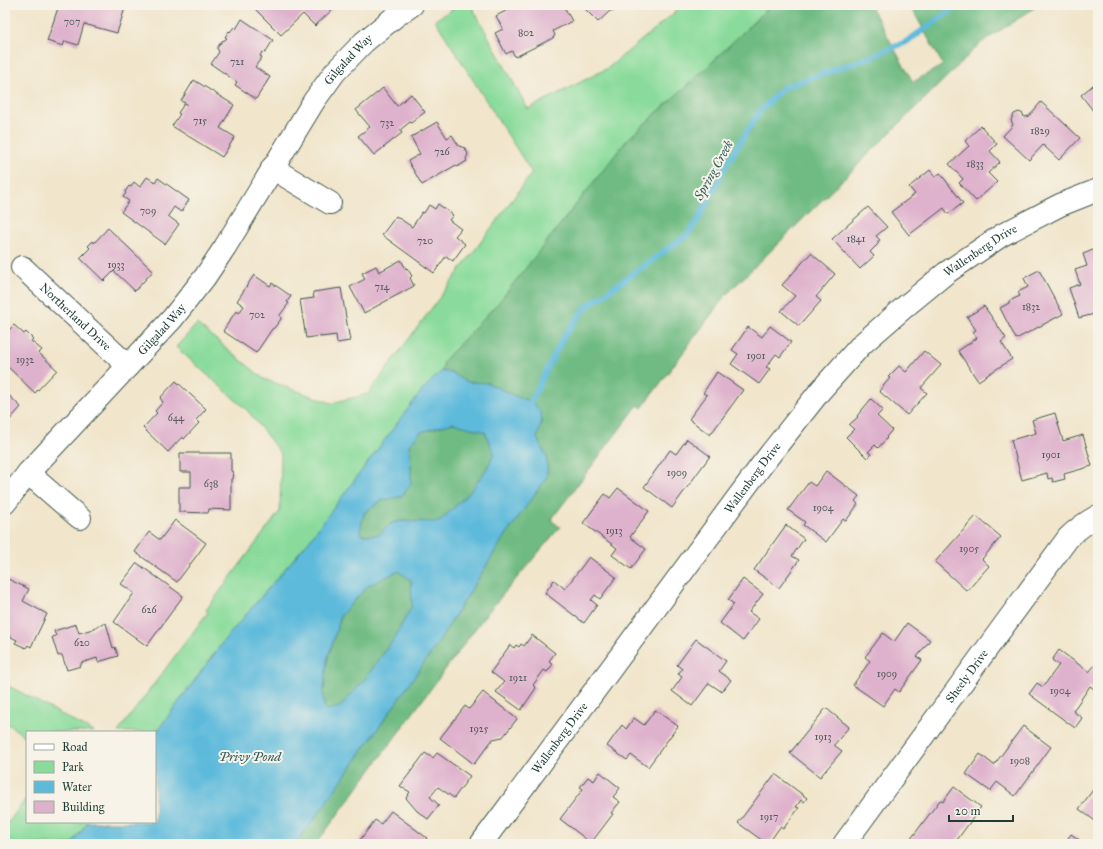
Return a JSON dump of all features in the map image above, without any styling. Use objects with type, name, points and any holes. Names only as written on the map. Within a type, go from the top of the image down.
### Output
[{"type":"street","name":"Gilgalad Way","points":[[5,503],[28,473],[172,319],[205,277],[225,247],[314,101],[335,72],[364,42],[397,15],[412,5]]},
{"type":"street","points":[[272,168],[330,204]]},
{"type":"street","name":"Wallenberg Drive","points":[[480,844],[764,462],[820,391],[862,344],[946,273],[1002,235],[1060,205],[1098,190]]},
{"type":"street","name":"Northerland Drive","points":[[22,267],[128,366]]},
{"type":"street","points":[[28,473],[80,518]]},
{"type":"street","name":"Sheely Drive","points":[[844,844],[1068,538],[1089,520],[1098,516]]},
{"type":"green space","points":[[459,5],[471,5],[528,109],[608,68],[674,13],[680,5],[771,5],[705,69],[627,140],[499,302],[444,361],[442,371],[426,386],[414,401],[308,542],[226,638],[156,733],[156,731],[119,731],[208,612],[206,610],[280,511],[281,454],[248,411],[176,347],[197,324],[264,379],[331,403],[368,394],[532,173],[435,20]]},
{"type":"green space","points":[[771,5],[870,5],[913,82],[943,65],[910,5],[1039,5],[981,43],[725,296],[642,408],[638,405],[551,520],[560,527],[484,617],[316,844],[295,844],[318,814],[436,646],[501,542],[547,477],[547,457],[537,438],[542,420],[531,401],[517,397],[488,383],[467,382],[452,373],[442,371],[444,361],[499,302],[627,140],[705,69]]},
{"type":"green space","points":[[453,423],[485,432],[494,453],[486,470],[470,492],[439,522],[401,521],[390,524],[379,535],[362,535],[360,531],[364,513],[381,501],[402,496],[411,468],[409,445],[421,432]]},
{"type":"green space","points":[[398,571],[411,580],[412,606],[395,637],[366,678],[340,708],[325,710],[323,696],[327,661],[341,615],[368,586]]},
{"type":"green space","points":[[5,684],[92,731],[26,731],[26,737],[5,722]]},
{"type":"green space","points":[[26,798],[26,823],[87,823],[72,844],[5,844],[5,827]]},
{"type":"water","name":"Privy Pond","points":[[442,371],[452,373],[467,382],[488,383],[517,397],[531,401],[540,410],[542,420],[537,438],[547,457],[547,477],[501,542],[436,646],[318,814],[295,844],[72,844],[87,823],[156,823],[156,733],[226,638],[308,542],[426,386]],"holes":[[[453,423],[485,432],[494,453],[486,470],[470,492],[439,522],[401,521],[390,524],[379,535],[362,535],[360,531],[364,513],[381,501],[402,496],[411,484],[409,445],[421,432]],[[398,571],[411,580],[412,606],[395,637],[366,678],[340,707],[325,710],[323,696],[327,661],[341,615],[368,586]]]},
{"type":"building","points":[[59,5],[74,5],[80,7],[80,5],[126,5],[117,33],[84,24],[78,45],[65,41],[63,46],[47,41]]},
{"type":"building","points":[[257,5],[333,5],[335,7],[315,26],[303,14],[281,35],[254,8]]},
{"type":"building","points":[[517,5],[563,5],[572,21],[553,31],[555,35],[553,38],[515,57],[512,51],[506,54],[495,33],[503,29],[496,16]]},
{"type":"building","points":[[581,5],[620,5],[614,10],[610,11],[598,22]]},
{"type":"building","points":[[242,19],[273,40],[265,53],[262,52],[260,56],[262,57],[255,67],[270,77],[256,99],[235,85],[237,82],[211,64],[219,52],[217,48],[222,41],[227,38],[225,37],[229,31],[230,32],[234,27],[236,29]]},
{"type":"building","points":[[194,80],[234,105],[220,128],[235,137],[222,157],[172,126],[180,114],[178,113],[184,104],[187,104],[181,101]]},
{"type":"building","points":[[1098,81],[1098,117],[1081,95]]},
{"type":"building","points":[[383,88],[397,106],[411,94],[425,112],[400,130],[402,133],[374,155],[358,136],[370,127],[356,110]]},
{"type":"building","points":[[1041,102],[1080,138],[1059,160],[1043,145],[1029,160],[1003,136],[1013,125],[1011,120],[1014,114],[1019,112],[1023,114],[1024,117],[1029,116]]},
{"type":"building","points":[[437,122],[447,138],[452,135],[459,146],[465,148],[468,154],[466,159],[467,161],[457,167],[456,165],[422,185],[408,161],[420,154],[411,137]]},
{"type":"building","points":[[981,126],[997,144],[990,151],[1000,162],[988,173],[997,182],[976,201],[959,183],[963,179],[949,164],[969,146],[965,141]]},
{"type":"building","points":[[930,170],[935,177],[940,173],[963,203],[948,214],[944,208],[909,235],[891,212],[915,194],[909,187]]},
{"type":"building","points":[[147,177],[155,182],[158,178],[189,200],[181,212],[174,207],[168,216],[179,224],[165,244],[121,212],[129,201],[123,197],[129,186],[131,187],[134,182],[140,187]]},
{"type":"building","points":[[438,204],[453,215],[449,220],[461,229],[455,236],[465,244],[453,261],[446,256],[434,273],[382,235],[396,216],[412,227],[422,212],[424,213],[429,205],[435,209]]},
{"type":"building","points":[[868,207],[887,227],[876,236],[880,240],[877,242],[879,243],[870,252],[874,256],[860,269],[832,239]]},
{"type":"building","points":[[108,228],[153,271],[135,291],[114,271],[104,281],[80,258],[90,248],[88,246],[93,241],[94,243]]},
{"type":"building","points":[[1098,248],[1098,313],[1079,318],[1069,288],[1080,284],[1075,270],[1087,266],[1083,254]]},
{"type":"building","points":[[811,253],[835,274],[816,297],[821,301],[799,326],[781,311],[795,296],[782,285]]},
{"type":"building","points":[[401,260],[412,276],[410,278],[414,286],[364,313],[350,287],[365,279],[362,273],[376,266],[379,272]]},
{"type":"building","points":[[1039,270],[1063,314],[1016,339],[1000,308],[1009,303],[1009,301],[1020,296],[1018,292],[1028,287],[1024,278]]},
{"type":"building","points":[[254,275],[270,286],[272,283],[291,296],[287,302],[289,303],[280,315],[281,319],[272,329],[256,353],[223,331],[236,311],[239,313],[244,306],[237,301]]},
{"type":"building","points":[[341,288],[350,341],[337,343],[336,335],[306,338],[300,300],[314,298],[313,292]]},
{"type":"building","points":[[984,306],[1006,338],[1001,342],[1012,359],[978,381],[958,351],[977,338],[973,332],[976,330],[967,317]]},
{"type":"building","points":[[14,325],[24,334],[26,332],[33,339],[31,341],[42,350],[39,353],[57,370],[35,393],[5,364],[5,334]]},
{"type":"building","points":[[770,326],[791,342],[780,357],[776,354],[766,367],[770,369],[759,384],[731,364],[738,354],[732,350],[748,327],[762,337]]},
{"type":"building","points":[[924,351],[941,365],[921,388],[927,393],[907,415],[879,391],[890,378],[888,377],[899,366],[906,372]]},
{"type":"building","points":[[717,372],[743,390],[710,435],[689,419],[707,395],[703,393]]},
{"type":"building","points":[[176,381],[206,409],[196,420],[199,423],[184,439],[182,437],[168,452],[143,428],[157,413],[155,411],[163,402],[160,398]]},
{"type":"building","points":[[5,392],[21,407],[5,425]]},
{"type":"building","points":[[871,399],[883,410],[877,416],[892,430],[878,448],[875,445],[868,452],[871,454],[867,458],[846,437],[854,429],[849,425],[858,417],[857,416]]},
{"type":"building","points":[[1055,413],[1063,441],[1083,435],[1092,466],[1064,474],[1065,479],[1053,482],[1052,478],[1048,479],[1047,473],[1022,480],[1011,440],[1036,433],[1032,420]]},
{"type":"building","points":[[687,439],[710,456],[672,508],[644,487],[670,450],[676,454]]},
{"type":"building","points":[[180,453],[231,453],[231,471],[233,472],[231,479],[231,510],[209,509],[208,513],[179,512],[179,487],[191,487],[191,472],[180,472]]},
{"type":"building","points":[[826,471],[859,496],[855,501],[858,504],[846,521],[843,519],[826,542],[803,525],[805,522],[788,510],[809,482],[815,486]]},
{"type":"building","points":[[618,488],[649,511],[630,537],[646,549],[631,569],[612,555],[617,548],[583,523],[605,494],[610,498]]},
{"type":"building","points":[[976,516],[1001,537],[982,559],[989,566],[967,591],[935,562]]},
{"type":"building","points":[[175,520],[206,543],[177,582],[135,552],[149,532],[160,540]]},
{"type":"building","points":[[786,525],[804,539],[792,556],[799,560],[779,588],[754,570]]},
{"type":"building","points":[[589,557],[616,577],[600,599],[595,595],[591,600],[597,605],[584,623],[545,593],[554,580],[565,589]]},
{"type":"building","points":[[137,563],[183,596],[147,646],[114,622],[134,593],[121,584]]},
{"type":"building","points":[[8,579],[29,589],[23,601],[47,614],[31,647],[28,645],[26,648],[15,643],[17,640],[5,634],[5,586]]},
{"type":"building","points":[[743,579],[763,594],[749,612],[759,619],[743,641],[720,623],[734,604],[728,600]]},
{"type":"building","points":[[106,623],[113,648],[115,647],[118,656],[98,662],[97,658],[81,663],[81,666],[67,670],[62,655],[58,656],[52,637],[56,636],[54,631],[76,624],[79,633]]},
{"type":"building","points":[[907,623],[930,640],[917,657],[922,660],[899,692],[895,689],[883,706],[853,685],[870,661],[865,657],[883,633],[894,642]]},
{"type":"building","points":[[532,635],[555,653],[549,661],[553,664],[547,672],[544,670],[533,685],[536,688],[521,710],[496,692],[504,682],[491,672],[510,645],[514,648],[516,645],[519,647],[521,644],[524,646]]},
{"type":"building","points":[[696,639],[726,661],[719,671],[731,680],[722,692],[709,683],[692,706],[672,691],[682,677],[678,674],[682,669],[677,665]]},
{"type":"building","points":[[1059,650],[1089,672],[1095,665],[1098,667],[1098,692],[1090,686],[1073,711],[1082,718],[1075,728],[1029,694],[1037,683],[1043,687],[1059,665],[1052,660]]},
{"type":"building","points":[[483,692],[517,719],[503,737],[493,739],[474,764],[440,738],[465,706],[469,709]]},
{"type":"building","points":[[826,708],[849,727],[834,745],[842,751],[820,777],[790,753]]},
{"type":"building","points":[[655,710],[678,726],[648,767],[631,755],[627,760],[607,746],[622,725],[626,729],[634,718],[644,725]]},
{"type":"building","points":[[1023,726],[1051,747],[1015,796],[997,782],[990,791],[966,774],[980,754],[994,765]]},
{"type":"building","points":[[425,753],[433,758],[437,753],[470,776],[454,798],[438,787],[430,797],[439,805],[428,819],[417,811],[406,798],[410,792],[400,786]]},
{"type":"building","points":[[600,772],[620,788],[613,797],[620,802],[611,813],[613,814],[591,843],[560,819],[583,789],[580,787],[588,777],[594,781]]},
{"type":"building","points":[[775,774],[807,798],[804,802],[801,800],[796,807],[799,808],[783,829],[780,827],[767,844],[738,823]]},
{"type":"building","points":[[1098,783],[1098,823],[1079,809]]},
{"type":"building","points":[[954,787],[981,807],[954,844],[907,844],[940,800],[943,802]]},
{"type":"building","points":[[391,811],[427,838],[423,844],[357,844],[375,820],[381,824]]},
{"type":"building","points":[[1071,834],[1085,844],[1064,844]]},
{"type":"waterway","name":"Spring Creek","points":[[531,401],[564,336],[585,308],[687,235],[697,222],[724,169],[759,112],[784,87],[865,59],[906,42],[959,5]]}]
